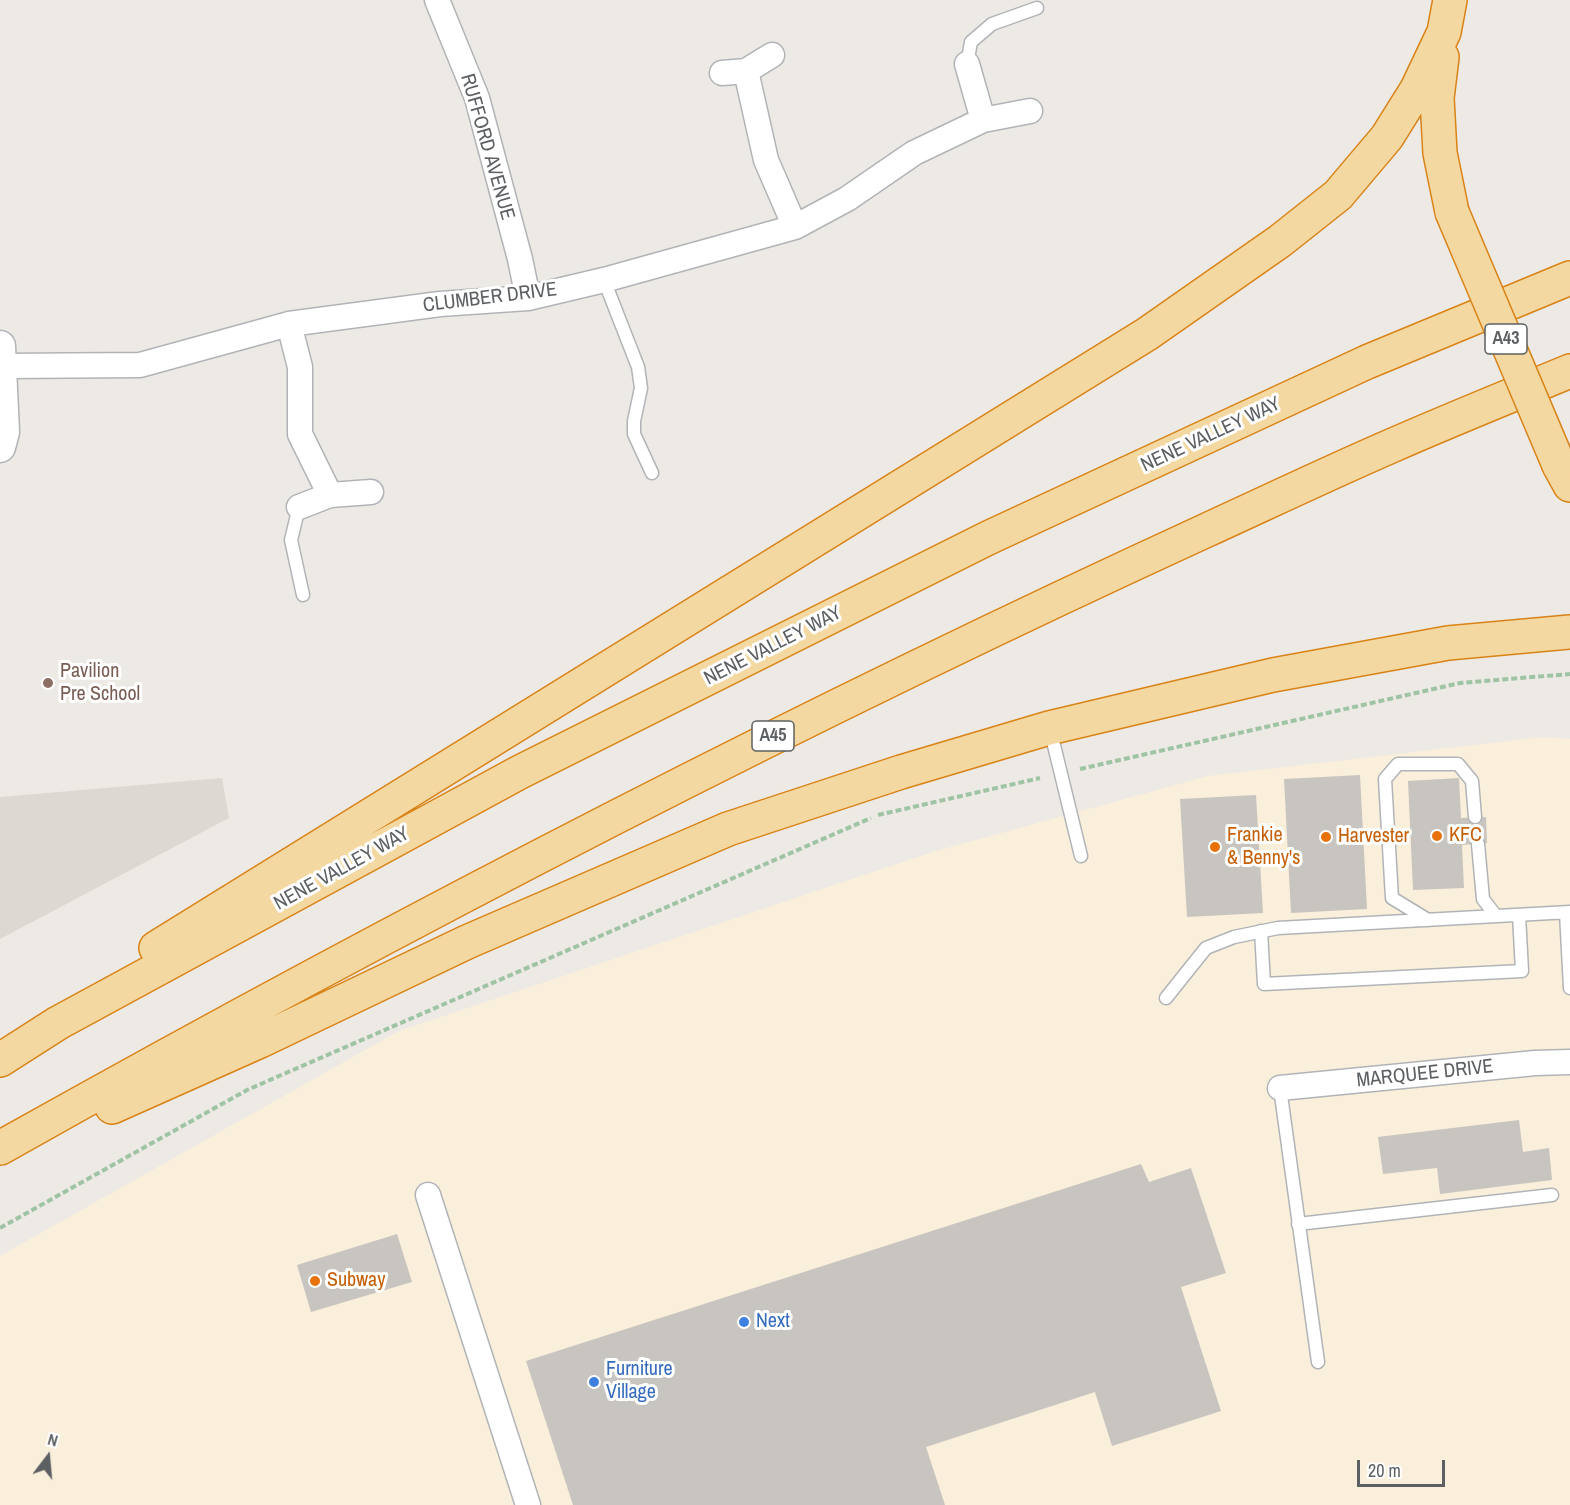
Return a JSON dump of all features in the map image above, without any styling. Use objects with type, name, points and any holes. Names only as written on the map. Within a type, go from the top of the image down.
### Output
[{"type":"highway","name":"A43","points":[[1450,0],[1437,98],[1440,153],[1452,212],[1565,475]]},
{"type":"highway","points":[[58,1023],[166,940],[1137,340],[1280,241],[1338,195],[1387,137],[1417,89],[1444,32],[1468,0]]},
{"type":"highway","name":"NENE VALLEY WAY","points":[[0,1060],[58,1023],[520,772],[978,543],[1366,362],[1570,278]]},
{"type":"highway","name":"A45","points":[[0,1148],[210,1030],[474,889],[772,736],[1062,597],[1391,446],[1570,372]]},
{"type":"highway","points":[[0,1158],[260,1041],[467,942],[728,829],[901,772],[1049,728],[1273,675],[1448,643],[1570,632]]},
{"type":"street","name":"RUFFORD AVENUE","points":[[437,0],[477,98],[520,259],[528,298]]},
{"type":"street","points":[[772,55],[734,72],[766,160],[795,227]]},
{"type":"street","points":[[967,64],[983,120]]},
{"type":"street","name":"CLUMBER DRIVE","points":[[1,356],[140,365],[289,324],[440,304],[528,298],[604,280],[795,227],[847,199],[914,153],[983,120],[1030,111]]},
{"type":"street","points":[[289,324],[300,368],[300,434],[330,495]]},
{"type":"street","points":[[0,447],[4,432],[1,356]]},
{"type":"street","points":[[299,507],[330,495],[371,492]]},
{"type":"street","name":"MARQUEE DRIVE","points":[[1280,1088],[1535,1063],[1570,1062]]},
{"type":"street","points":[[428,1195],[528,1505]]},
{"type":"lane","points":[[967,64],[971,42],[992,24],[1037,8]]},
{"type":"lane","points":[[604,280],[639,367],[641,388],[634,421],[634,434],[652,473]]},
{"type":"lane","points":[[299,507],[291,540],[303,595]]},
{"type":"lane","points":[[1049,728],[1081,856]]},
{"type":"lane","points":[[1428,920],[1392,898],[1385,779],[1398,764],[1458,764],[1472,781],[1475,817]]},
{"type":"lane","points":[[1478,844],[1483,899],[1496,916]]},
{"type":"lane","points":[[1166,998],[1206,948],[1234,937],[1261,931],[1278,928],[1568,913],[1570,988]]},
{"type":"lane","points":[[1261,931],[1264,984],[1522,971],[1519,915]]},
{"type":"lane","points":[[1280,1088],[1318,1362]]},
{"type":"lane","points":[[1298,1224],[1552,1194]]},
{"type":"path","points":[[0,1228],[247,1090],[873,816],[1460,682],[1570,674]]},
{"type":"shaded area","points":[[1542,737],[1570,739],[1570,1505],[0,1505],[0,1256],[399,1031],[936,851],[1208,776]]},
{"type":"shaded area","points":[[222,778],[229,818],[0,939],[0,797]]},
{"type":"building","points":[[1360,775],[1367,909],[1291,913],[1284,779]]},
{"type":"building","points":[[1459,778],[1461,818],[1486,817],[1487,843],[1462,845],[1464,888],[1413,890],[1408,781]]},
{"type":"building","points":[[1256,795],[1263,913],[1187,917],[1180,799]]},
{"type":"building","points":[[1519,1120],[1523,1152],[1549,1148],[1552,1180],[1440,1194],[1437,1168],[1383,1174],[1378,1137]]},
{"type":"building","points":[[1141,1164],[1149,1182],[1191,1168],[1226,1273],[1181,1287],[1221,1411],[1112,1446],[1095,1392],[926,1447],[945,1505],[573,1505],[526,1361]]},
{"type":"building","points":[[397,1234],[412,1282],[311,1312],[297,1265]]},
{"type":"place","name":"Pavilion Pre School","points":[[48,683]]},
{"type":"place","name":"KFC","points":[[1437,836]]},
{"type":"place","name":"Harvester","points":[[1326,837]]},
{"type":"place","name":"Frankie & Benny's","points":[[1215,847]]},
{"type":"place","name":"Subway","points":[[315,1281]]},
{"type":"place","name":"Next","points":[[744,1322]]},
{"type":"place","name":"Furniture Village","points":[[594,1382]]}]
